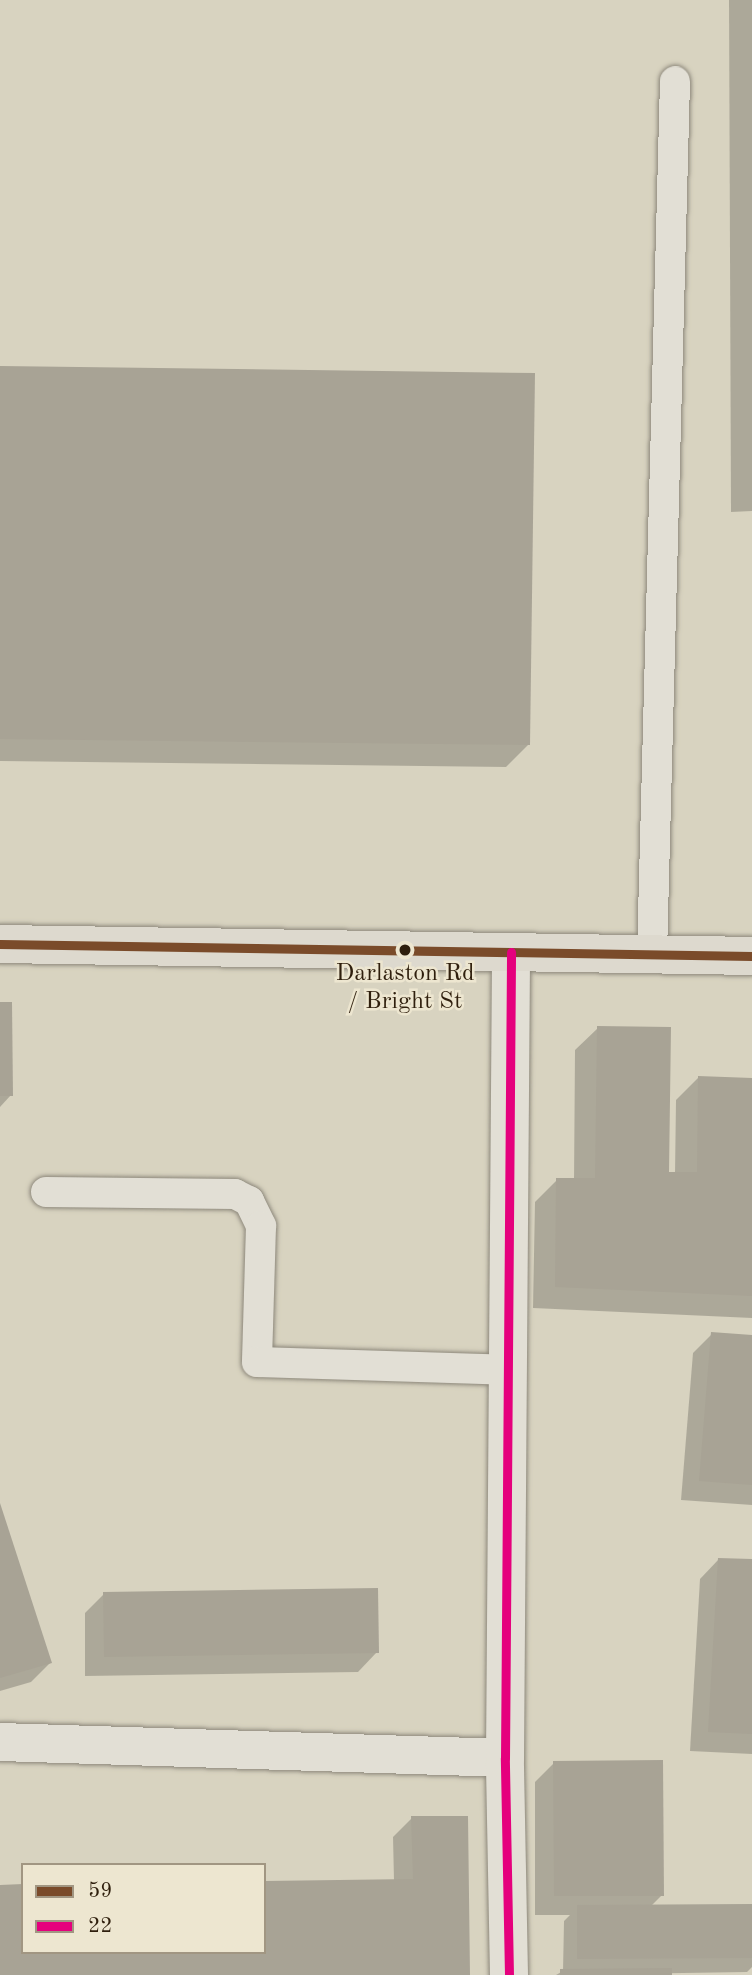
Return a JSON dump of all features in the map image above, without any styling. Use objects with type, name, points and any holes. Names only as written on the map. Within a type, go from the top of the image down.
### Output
[{"type":"main road","points":[[0,944],[752,956]]},
{"type":"street","points":[[509,1975],[505,1758],[512,952]]},
{"type":"street","points":[[0,1742],[505,1758]]},
{"type":"lane","points":[[652,954],[675,81]]},
{"type":"lane","points":[[46,1192],[235,1194],[249,1201],[261,1226],[257,1362],[508,1370]]},
{"type":"building","points":[[0,366],[535,373],[530,745],[0,739]]},
{"type":"building","points":[[0,1002],[12,1002],[13,1096],[0,1096]]},
{"type":"building","points":[[597,1026],[671,1027],[669,1172],[697,1172],[698,1076],[752,1078],[752,1296],[555,1287],[556,1178],[595,1178]]},
{"type":"building","points":[[711,1332],[752,1335],[752,1485],[699,1481]]},
{"type":"building","points":[[0,1503],[52,1663],[0,1678]]},
{"type":"building","points":[[718,1558],[752,1559],[752,1734],[708,1732]]},
{"type":"building","points":[[378,1588],[379,1653],[104,1657],[103,1592]]},
{"type":"building","points":[[663,1760],[664,1896],[554,1896],[553,1761]]},
{"type":"building","points":[[411,1816],[468,1816],[470,1975],[0,1975],[0,1885],[21,1884],[21,1954],[266,1954],[266,1881],[413,1879]]},
{"type":"building","points":[[752,1904],[752,1958],[577,1959],[577,1905]]},
{"type":"building","points":[[672,1968],[672,1975],[560,1975],[560,1969]]},
{"type":"transit line","name":"59","points":[[0,944],[752,956]]},
{"type":"transit line","name":"22","points":[[509,1975],[505,1758],[511,952]]},
{"type":"place","name":"Darlaston Rd / Bright St","points":[[405,950]]}]
